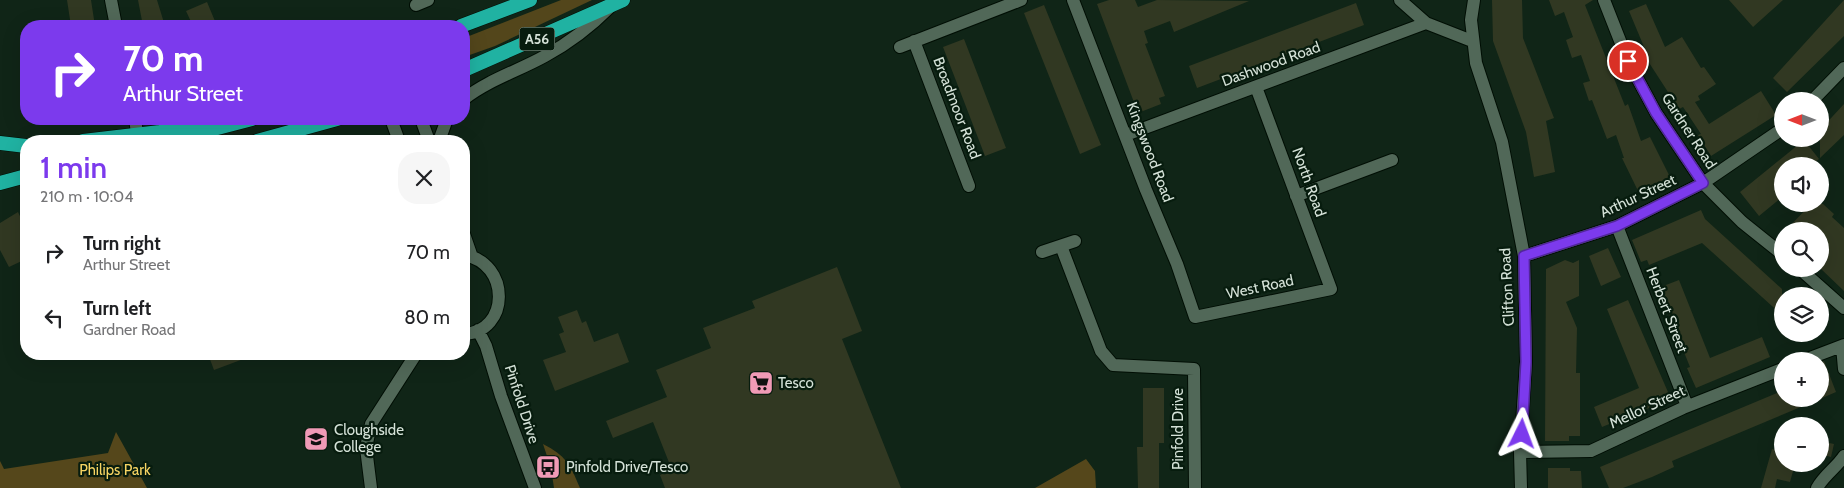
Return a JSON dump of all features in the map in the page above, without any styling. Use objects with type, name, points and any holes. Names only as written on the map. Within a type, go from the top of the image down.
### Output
[{"type":"highway","name":"A56","points":[[470,23],[530,0]]},
{"type":"highway","name":"A56","points":[[470,67],[623,0]]},
{"type":"highway","points":[[168,130],[187,125]]},
{"type":"highway","points":[[124,135],[168,130],[202,132],[229,125]]},
{"type":"highway","points":[[279,135],[315,125]]},
{"type":"highway","points":[[0,143],[20,145]]},
{"type":"highway","points":[[2,183],[20,178]]},
{"type":"street","points":[[111,0],[115,20]]},
{"type":"street","points":[[416,5],[428,0]]},
{"type":"street","points":[[900,47],[1021,0]]},
{"type":"street","name":"Kingswood Road","points":[[1073,0],[1146,190],[1177,264],[1195,317]]},
{"type":"street","points":[[1400,0],[1426,23],[1472,41]]},
{"type":"street","name":"Clifton Road","points":[[1474,0],[1471,20],[1476,63],[1502,142],[1524,256],[1526,362],[1520,452],[1521,488]]},
{"type":"street","name":"Gardner Road","points":[[1604,0],[1628,61],[1656,113],[1703,183],[1742,222],[1774,248]]},
{"type":"street","points":[[470,95],[488,84],[546,56],[593,23],[610,7]]},
{"type":"street","name":"Dashwood Road","points":[[1126,134],[1426,23]]},
{"type":"street","name":"Broadmoor Road","points":[[914,41],[954,166],[969,186]]},
{"type":"street","points":[[1821,92],[1844,68]]},
{"type":"street","name":"North Road","points":[[1256,87],[1331,289]]},
{"type":"street","points":[[136,125],[137,133]]},
{"type":"street","name":"Arthur Street","points":[[1524,256],[1617,226],[1703,183],[1774,134]]},
{"type":"street","points":[[1296,196],[1392,160]]},
{"type":"street","name":"Herbert Street","points":[[1617,226],[1687,406]]},
{"type":"street","points":[[1042,252],[1075,241]]},
{"type":"street","name":"Pinfold Drive","points":[[1061,246],[1101,351],[1112,365],[1194,369],[1195,488]]},
{"type":"street","points":[[470,257],[490,268],[497,280],[500,294],[498,308],[493,317],[478,330],[470,332]]},
{"type":"street","points":[[1809,277],[1844,308]]},
{"type":"street","name":"West Road","points":[[1195,317],[1331,289]]},
{"type":"street","name":"Pinfold Drive","points":[[478,330],[488,353],[501,396],[535,488]]},
{"type":"street","points":[[1827,352],[1843,346],[1844,369]]},
{"type":"street","points":[[371,488],[366,448],[371,424],[412,360]]},
{"type":"street","name":"Mellor Street","points":[[1520,452],[1591,451],[1687,406],[1774,372]]},
{"type":"street","points":[[1817,488],[1823,477],[1835,468],[1844,456]]},
{"type":"shaded area","points":[[561,0],[592,0],[495,46],[470,55],[470,36]]},
{"type":"shaded area","points":[[543,444],[562,457],[580,488],[554,488],[551,468]]},
{"type":"green space","name":"Philips Park","points":[[116,432],[147,488],[0,488],[0,461],[4,469],[108,453]]},
{"type":"green space","points":[[1086,459],[1095,471],[1096,488],[1035,488]]},
{"type":"building","points":[[67,0],[91,0],[94,20],[70,20]]},
{"type":"building","points":[[138,0],[157,0],[163,20],[142,20]]},
{"type":"building","points":[[1109,0],[1135,0],[1138,7],[1157,0],[1249,1],[1174,32],[1170,21],[1144,31],[1148,43],[1145,44],[1165,96],[1159,98],[1161,104],[1138,113],[1097,4]]},
{"type":"building","points":[[1492,0],[1522,0],[1523,38],[1554,118],[1546,121],[1555,172],[1534,177],[1526,132],[1493,41]]},
{"type":"building","points":[[1549,0],[1593,0],[1585,5],[1625,106],[1628,104],[1641,141],[1650,137],[1671,179],[1640,195],[1622,158],[1624,158],[1616,135],[1607,139],[1592,100],[1589,101],[1583,83],[1590,81],[1581,55],[1572,58],[1566,40],[1573,37],[1564,12],[1555,16]]},
{"type":"building","points":[[1729,0],[1783,0],[1753,27]]},
{"type":"building","points":[[1844,0],[1844,36],[1787,92],[1773,78]]},
{"type":"building","points":[[207,2],[214,20],[190,20],[186,11]]},
{"type":"building","points":[[1356,3],[1364,25],[1197,88],[1189,66]]},
{"type":"building","points":[[1646,4],[1665,47],[1682,37],[1701,68],[1704,67],[1716,84],[1698,96],[1700,100],[1695,102],[1709,124],[1761,91],[1774,112],[1774,116],[1711,156],[1698,135],[1701,134],[1683,107],[1679,109],[1644,55],[1647,54],[1629,11]]},
{"type":"building","points":[[1044,5],[1101,145],[1080,154],[1024,13]]},
{"type":"building","points":[[964,39],[1006,148],[985,156],[943,47]]},
{"type":"building","points":[[1844,104],[1844,135],[1820,157],[1820,148],[1829,148],[1829,120]]},
{"type":"building","points":[[1794,148],[1810,148],[1817,157],[1783,157]]},
{"type":"building","points":[[1774,164],[1774,204],[1759,216],[1740,192]]},
{"type":"building","points":[[1829,209],[1834,214],[1832,217],[1844,228],[1844,291],[1829,277],[1829,222],[1794,222],[1803,212],[1829,212]]},
{"type":"building","points":[[1701,210],[1705,219],[1780,287],[1774,287],[1774,308],[1702,243],[1649,265],[1647,260],[1641,262],[1632,240]]},
{"type":"building","points":[[18,212],[20,216],[20,262],[9,267],[0,250],[0,223]]},
{"type":"building","points":[[1608,248],[1621,277],[1601,286],[1589,256]]},
{"type":"building","points":[[1565,260],[1573,263],[1579,260],[1579,296],[1566,302],[1577,328],[1576,373],[1580,373],[1580,436],[1569,436],[1569,441],[1545,441],[1546,269]]},
{"type":"building","name":"Tesco","points":[[837,267],[862,331],[842,339],[901,488],[665,488],[660,475],[672,470],[653,422],[613,438],[606,421],[667,397],[656,370],[711,348],[703,328],[755,308],[752,301]]},
{"type":"building","points":[[1679,280],[1710,358],[1762,337],[1770,357],[1696,388],[1687,368],[1690,367],[1658,288]]},
{"type":"building","points":[[1628,300],[1671,399],[1602,427],[1594,407],[1639,388],[1607,309]]},
{"type":"building","points":[[577,310],[582,323],[586,321],[594,342],[618,333],[629,362],[555,391],[543,360],[566,352],[559,334],[564,332],[558,317]]},
{"type":"building","points":[[210,360],[241,360],[214,370]]},
{"type":"building","points":[[1829,374],[1836,392],[1829,395]]},
{"type":"building","points":[[1143,388],[1164,388],[1164,443],[1159,443],[1159,488],[1138,488],[1137,447],[1143,447]]},
{"type":"building","points":[[1774,394],[1774,407],[1801,407],[1672,461],[1674,467],[1623,488],[1609,488],[1600,467]]},
{"type":"building","points":[[1829,443],[1834,444],[1831,457],[1829,456]]},
{"type":"building","points":[[1772,449],[1774,450],[1774,472],[1793,472],[1790,482],[1777,479],[1775,488],[1761,488]]},
{"type":"building","points":[[1548,468],[1570,468],[1570,471],[1581,471],[1582,488],[1548,488]]},
{"type":"place","name":"Tesco","points":[[761,383]]},
{"type":"place","name":"Cloughside College","points":[[316,439]]},
{"type":"place","name":"Pinfold Drive/Tesco","points":[[548,467]]},
{"type":"route","points":[[1522,434],[1526,362],[1524,256],[1617,226],[1703,183],[1656,113],[1628,61]]}]
